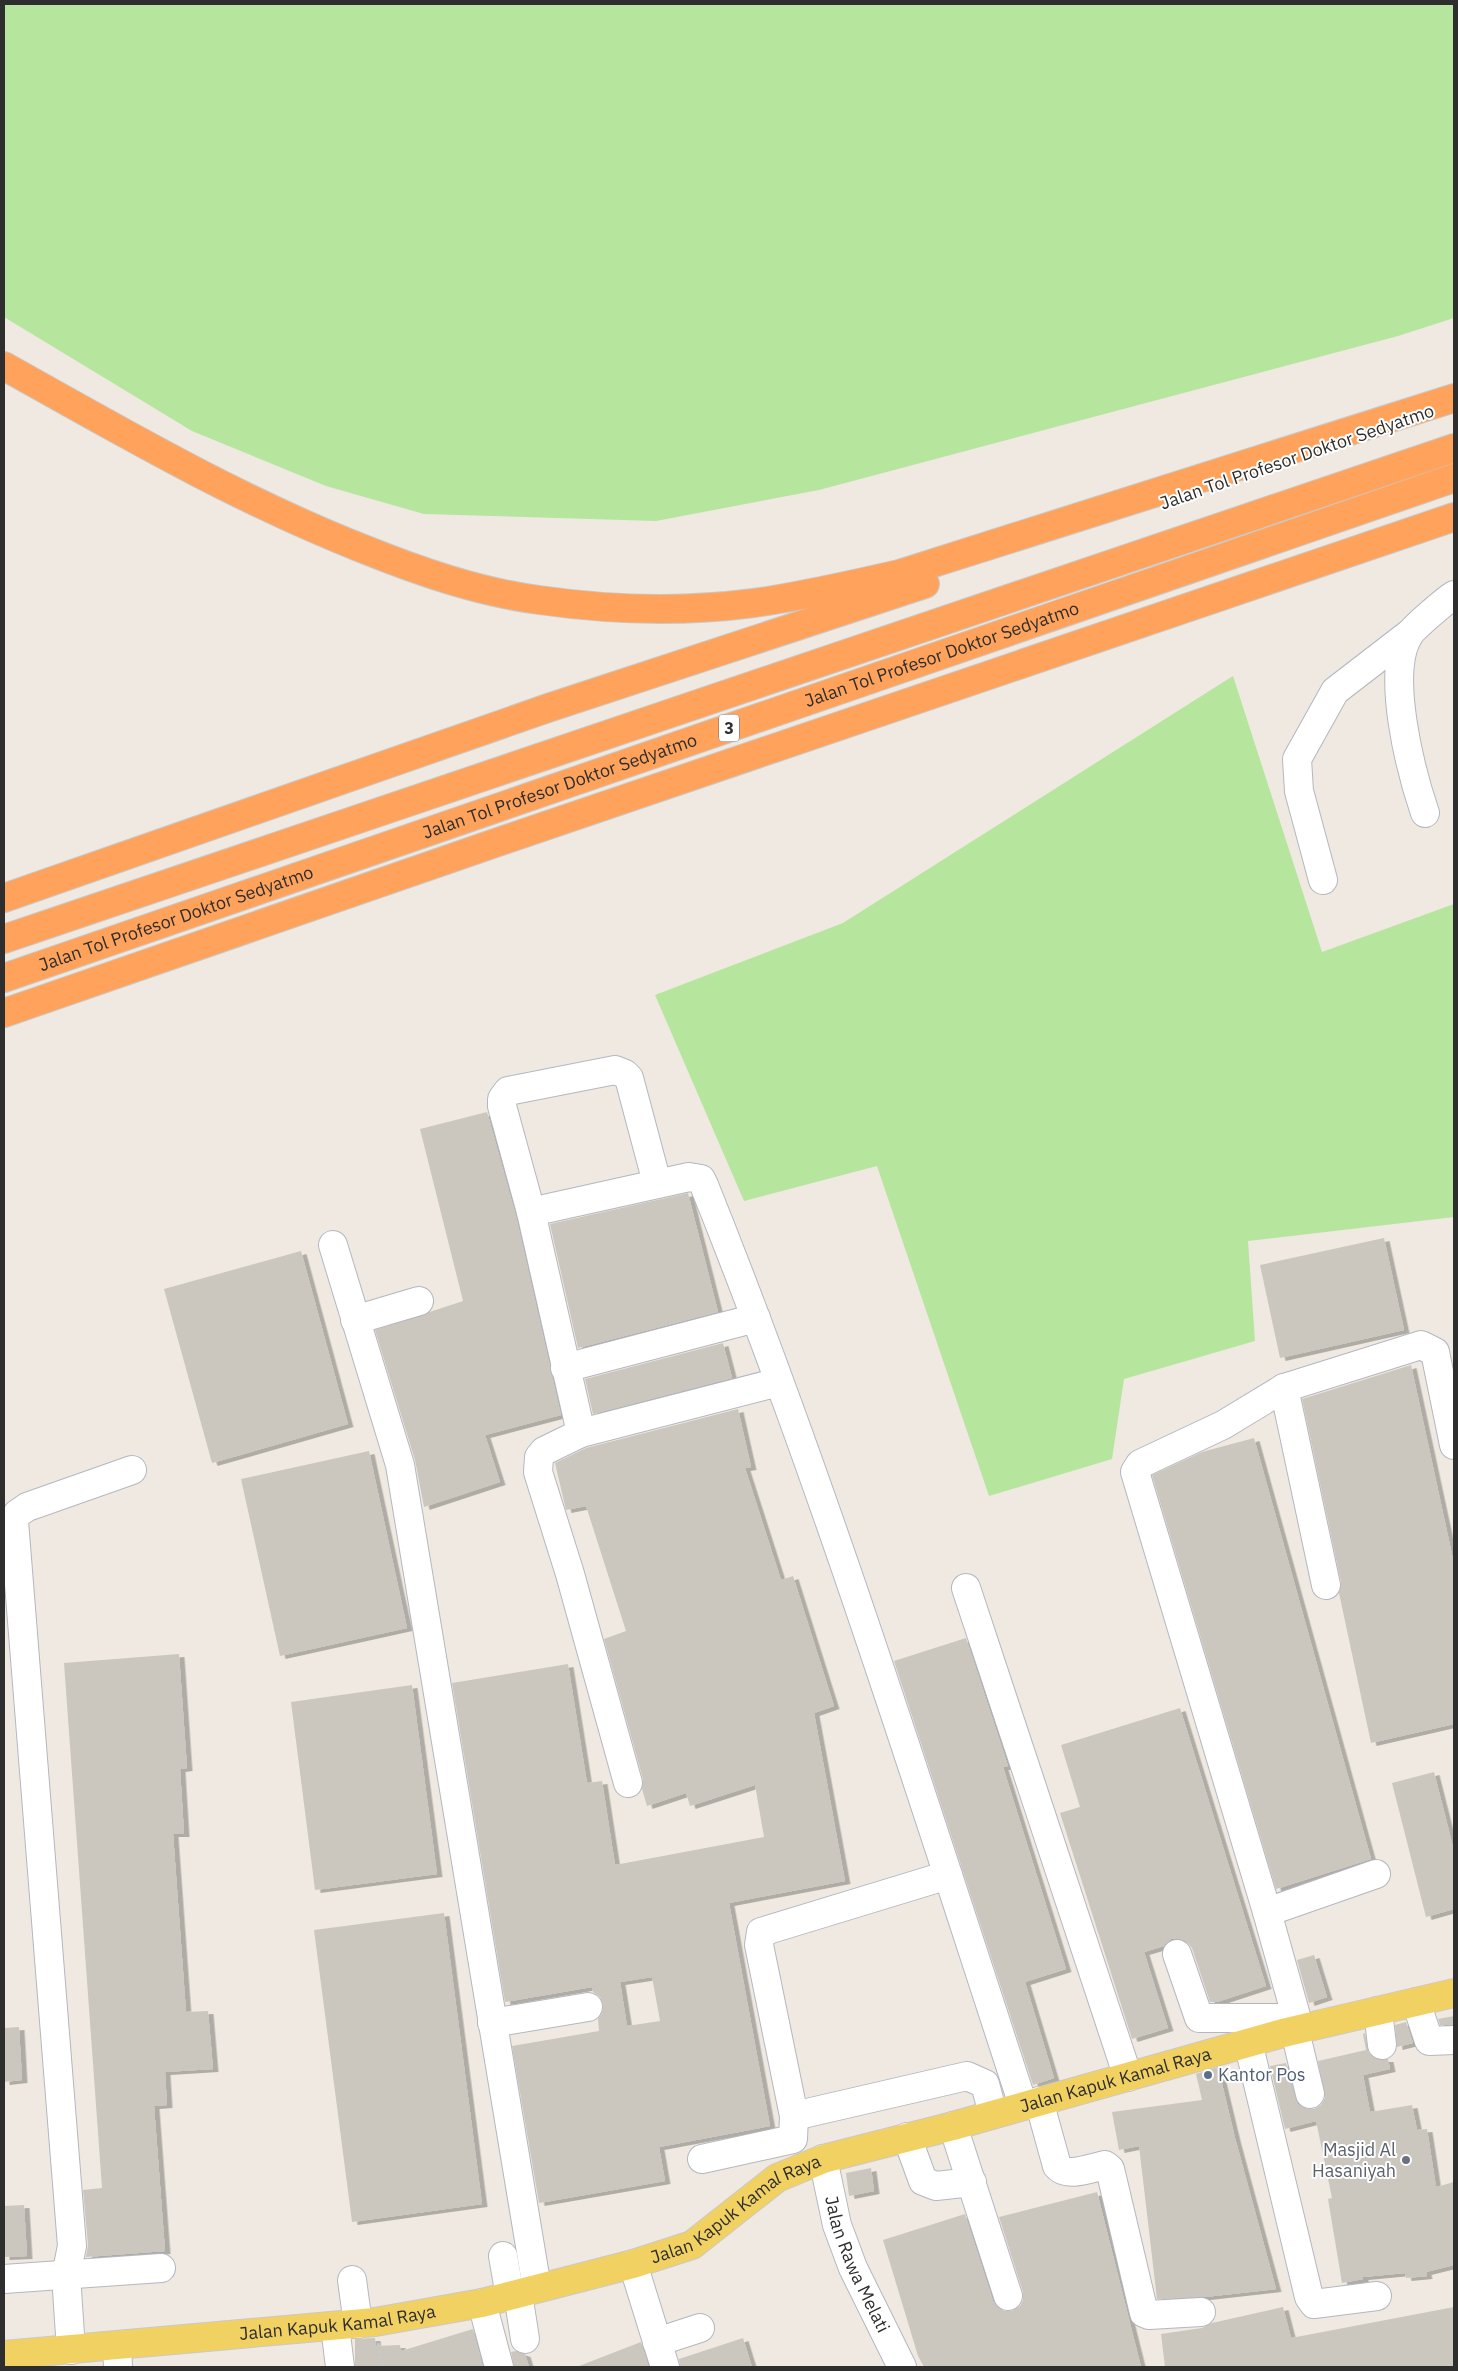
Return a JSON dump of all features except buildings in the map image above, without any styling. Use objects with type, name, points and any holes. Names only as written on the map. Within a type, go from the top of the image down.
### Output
[{"type":"highway","points":[[4,366],[145,445],[265,506],[331,536],[398,563],[470,586],[538,600],[614,607],[685,608],[752,603],[830,590],[899,574],[1454,398]]},
{"type":"highway","name":"Jalan Tol Profesor Doktor Sedyatmo","points":[[4,898],[548,708],[945,577],[1454,404]]},
{"type":"highway","name":"Jalan Tol Profesor Doktor Sedyatmo","points":[[4,939],[1454,448]]},
{"type":"highway","name":"Jalan Tol Profesor Doktor Sedyatmo","points":[[4,978],[1454,478]]},
{"type":"highway","name":"Jalan Tol Profesor Doktor Sedyatmo","points":[[4,1013],[498,842],[1454,517]]},
{"type":"main road","name":"Jalan Kapuk Kamal Raya","points":[[4,2355],[80,2349],[118,2356],[357,2330],[482,2303],[633,2264],[692,2245],[777,2178],[823,2158],[953,2126],[1248,2042],[1454,1993]]},
{"type":"street","points":[[1323,880],[1298,791],[1297,759],[1335,691],[1409,634],[1454,595]]},
{"type":"street","points":[[1409,634],[1399,666],[1404,728],[1415,784],[1425,813]]},
{"type":"street","points":[[581,1433],[531,1212],[502,1106],[502,1099],[508,1091],[615,1070],[625,1074],[629,1078],[657,1183]]},
{"type":"street","points":[[531,1212],[657,1183],[689,1177],[701,1179],[756,1318],[871,1641],[948,1875],[1031,2103],[1044,2126],[1056,2166],[1060,2170],[1067,2172],[1106,2165],[1110,2169],[1144,2313],[1149,2315],[1201,2312]]},
{"type":"street","points":[[333,1245],[400,1465],[492,2023],[522,2293],[525,2339]]},
{"type":"street","points":[[356,1320],[419,1301]]},
{"type":"street","points":[[565,1368],[756,1318]]},
{"type":"street","points":[[1310,2094],[1293,2031],[1267,1912],[1135,1472],[1140,1464],[1223,1425],[1284,1388],[1421,1345],[1435,1352],[1454,1444]]},
{"type":"street","points":[[628,1783],[570,1574],[538,1472],[539,1457],[544,1452],[581,1433],[779,1382]]},
{"type":"street","points":[[1284,1388],[1326,1585]]},
{"type":"street","points":[[80,2349],[76,2274],[72,2246],[14,1521],[17,1514],[26,1507],[132,1470]]},
{"type":"street","points":[[966,1588],[1128,2077]]},
{"type":"street","points":[[1267,1912],[1376,1874]]},
{"type":"street","points":[[702,2159],[793,2138],[794,2116],[759,1945],[761,1932],[948,1875]]},
{"type":"street","points":[[1177,1954],[1198,2018],[1276,2018],[1293,2031]]},
{"type":"street","points":[[1416,2002],[1429,2041],[1454,2040]]},
{"type":"street","points":[[492,2023],[588,2008]]},
{"type":"street","points":[[1378,2011],[1382,2045]]},
{"type":"street","points":[[1248,2042],[1309,2297],[1314,2304],[1377,2296]]},
{"type":"street","points":[[794,2116],[967,2076],[985,2084],[993,2114]]},
{"type":"street","points":[[953,2126],[1008,2296]]},
{"type":"street","points":[[908,2138],[923,2182],[936,2186],[972,2182]]},
{"type":"street","name":"Jalan Rawa Melati","points":[[823,2158],[836,2226],[854,2268],[902,2367]]},
{"type":"street","points":[[503,2256],[522,2293]]},
{"type":"street","points":[[633,2264],[661,2355],[700,2328]]},
{"type":"street","points":[[4,2279],[161,2268]]},
{"type":"street","points":[[340,2367],[357,2330],[352,2280]]},
{"type":"street","points":[[482,2303],[499,2367]]},
{"type":"path","points":[[357,2330],[382,2367]]},
{"type":"green space","points":[[4,4],[1454,4],[1454,318],[1398,336],[819,490],[656,521],[424,514],[326,486],[192,431],[4,317]]},
{"type":"green space","points":[[1233,676],[1322,952],[1454,904],[1454,1217],[1248,1241],[1255,1341],[1124,1379],[1112,1459],[989,1496],[877,1166],[744,1201],[655,995],[843,923]]},
{"type":"place","name":"Kantor Pos","points":[[1208,2075]]},
{"type":"place","name":"Masjid Al Hasaniyah","points":[[1406,2160]]}]
